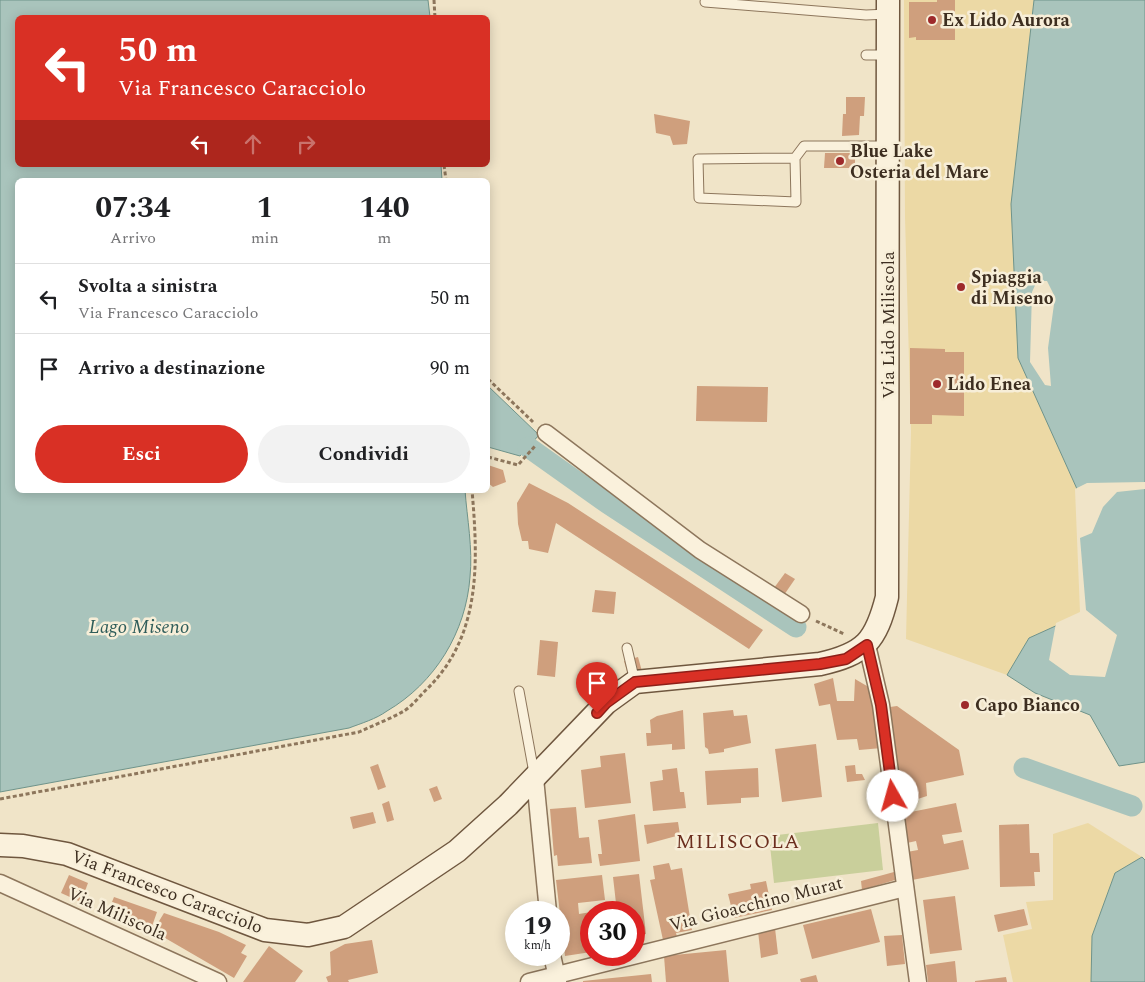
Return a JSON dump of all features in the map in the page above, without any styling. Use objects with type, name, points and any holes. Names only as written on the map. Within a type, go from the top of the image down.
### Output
[{"type":"main road","name":"Via Lido Miliscola","points":[[867,645],[881,621],[887,597],[888,7]]},
{"type":"main road","points":[[635,682],[820,664],[846,659],[867,645]]},
{"type":"main road","name":"Via Francesco Caracciolo","points":[[0,845],[22,846],[67,854],[265,930],[308,935],[344,927],[449,857],[535,778],[606,703],[635,682]]},
{"type":"street","points":[[546,434],[700,550],[801,614]]},
{"type":"street","points":[[867,645],[881,705],[918,982]]},
{"type":"street","points":[[535,778],[547,901]]},
{"type":"street","name":"Via Miliscola","points":[[0,883],[218,982]]},
{"type":"street","name":"Via Gioacchino Murat","points":[[529,982],[558,978],[905,888]]},
{"type":"lane","points":[[705,2],[866,15],[888,7]]},
{"type":"lane","points":[[866,55],[888,55]]},
{"type":"lane","points":[[795,158],[698,159],[699,198],[796,202],[795,158],[804,146],[888,146]]},
{"type":"lane","points":[[628,648],[635,682]]},
{"type":"lane","points":[[520,691],[535,778]]},
{"type":"path","points":[[434,0],[435,15]]},
{"type":"path","points":[[490,381],[546,434],[518,465],[490,458]]},
{"type":"path","points":[[0,799],[359,732],[405,710],[436,680],[460,642],[475,587],[475,526],[472,493]]},
{"type":"path","points":[[801,614],[867,645]]},
{"type":"green space","points":[[878,823],[883,870],[774,883],[769,836]]},
{"type":"sand","name":"Spiaggia di Miseno","points":[[904,0],[1034,0],[1011,204],[1018,358],[1077,489],[1082,614],[1029,638],[1007,675],[906,639],[911,432],[905,217]]},
{"type":"sand","points":[[1088,823],[1142,857],[1115,873],[1092,936],[1091,982],[1013,982],[1003,935],[1032,929],[1026,902],[1053,900],[1053,834]]},
{"type":"water","name":"Lago Miseno","points":[[0,0],[428,0],[430,15],[15,15],[15,167],[441,167],[442,178],[15,178],[15,493],[465,493],[471,566],[462,617],[455,636],[445,654],[420,686],[404,699],[369,721],[349,728],[0,792]]},
{"type":"water","points":[[1034,0],[1145,0],[1145,762],[1119,766],[1090,715],[1035,693],[1007,675],[1029,638],[1082,614],[1077,489],[1018,358],[1011,204]]},
{"type":"water","points":[[490,388],[539,435],[520,456],[490,448]]},
{"type":"water","points":[[1142,857],[1145,860],[1145,982],[1091,982],[1092,936],[1115,873]]},
{"type":"pier","points":[[1037,281],[1047,281],[1055,297],[1048,348],[1051,386],[1045,385],[1030,362],[1032,292]]},
{"type":"pier","points":[[1145,482],[1145,489],[1117,492],[1103,507],[1092,533],[1080,538],[1086,610],[1117,635],[1105,677],[1070,675],[1049,660],[1056,623],[1080,612],[1075,489],[1087,483]]},
{"type":"building","name":"Ex Lido Aurora","points":[[937,0],[955,0],[955,40],[916,40],[916,37],[909,38],[909,2],[937,2]]},
{"type":"building","points":[[846,97],[865,97],[864,116],[860,116],[859,135],[842,136],[843,114],[846,114]]},
{"type":"building","points":[[654,114],[690,121],[687,144],[673,145],[670,136],[656,133]]},
{"type":"building","name":"Blue Lake Osteria del Mare","points":[[825,153],[855,153],[855,168],[824,168]]},
{"type":"building","name":"Lido Enea","points":[[910,348],[945,349],[945,352],[964,352],[964,416],[932,415],[932,424],[910,424]]},
{"type":"building","points":[[697,386],[768,387],[767,422],[696,421]]},
{"type":"building","points":[[490,466],[503,470],[506,482],[493,487],[490,485]]},
{"type":"building","points":[[529,483],[568,503],[763,630],[749,649],[556,523],[548,553],[529,549],[528,541],[522,541],[518,524],[517,503]]},
{"type":"building","points":[[785,573],[795,579],[784,595],[774,588]]},
{"type":"building","points":[[595,590],[616,592],[614,614],[592,612]]},
{"type":"building","points":[[540,640],[558,642],[555,677],[537,675]]},
{"type":"building","points":[[638,657],[643,675],[629,679],[624,661]]},
{"type":"building","points":[[833,678],[837,701],[854,701],[855,679],[872,689],[871,702],[876,705],[882,748],[859,750],[857,739],[837,740],[830,704],[819,706],[814,684]]},
{"type":"building","points":[[897,706],[959,750],[964,775],[926,783],[927,796],[899,805],[890,707]]},
{"type":"building","points":[[683,710],[685,749],[672,750],[672,744],[647,746],[646,733],[651,733],[650,720],[657,716]]},
{"type":"building","points":[[733,710],[734,716],[747,715],[751,743],[724,749],[724,752],[709,754],[708,749],[705,747],[703,713]]},
{"type":"building","points":[[816,744],[822,797],[782,802],[775,749]]},
{"type":"building","points":[[625,753],[631,803],[585,808],[581,770],[601,767],[600,756]]},
{"type":"building","points":[[378,764],[386,787],[378,790],[370,767]]},
{"type":"building","points":[[855,765],[856,774],[862,774],[865,780],[847,782],[845,766]]},
{"type":"building","points":[[677,768],[680,792],[684,792],[686,808],[653,811],[650,782],[663,780],[662,770]]},
{"type":"building","points":[[758,768],[759,797],[741,798],[741,803],[707,805],[705,771]]},
{"type":"building","points":[[437,786],[442,799],[434,802],[429,789]]},
{"type":"building","points":[[389,801],[394,820],[387,822],[382,804]]},
{"type":"building","points":[[956,803],[962,832],[942,835],[944,844],[963,840],[969,869],[912,880],[907,852],[918,850],[916,841],[907,843],[901,814]]},
{"type":"building","points":[[576,807],[579,838],[589,837],[592,863],[558,866],[557,855],[554,856],[550,809]]},
{"type":"building","points":[[373,812],[376,823],[353,829],[350,817]]},
{"type":"building","points":[[635,814],[640,861],[600,866],[598,854],[602,854],[598,820]]},
{"type":"building","points":[[678,822],[680,835],[647,844],[644,825]]},
{"type":"building","points":[[1029,824],[1030,853],[1039,853],[1040,872],[1034,872],[1035,886],[1000,887],[999,825]]},
{"type":"building","points":[[669,863],[671,870],[682,868],[692,930],[676,933],[677,937],[663,940],[650,880],[655,879],[653,866]]},
{"type":"building","points":[[894,872],[895,880],[862,890],[861,881]]},
{"type":"building","points":[[639,874],[642,901],[616,901],[613,877]]},
{"type":"building","points":[[69,875],[88,883],[81,902],[61,893]]},
{"type":"building","points":[[602,875],[605,900],[580,901],[578,903],[580,914],[580,954],[570,955],[570,901],[558,901],[556,880]]},
{"type":"building","points":[[766,881],[772,910],[734,918],[728,894],[751,889],[750,884]]},
{"type":"building","points":[[955,896],[962,950],[930,954],[923,900]]},
{"type":"building","points":[[114,897],[157,912],[151,929],[114,916],[119,904],[112,902]]},
{"type":"building","points":[[871,909],[880,942],[812,959],[803,925]]},
{"type":"building","points":[[1024,909],[1028,925],[998,932],[994,915]]},
{"type":"building","points":[[164,913],[219,932],[246,945],[241,953],[247,956],[234,978],[153,931]]},
{"type":"building","points":[[775,928],[778,954],[761,958],[758,931]]},
{"type":"building","points":[[902,935],[905,964],[887,966],[884,936]]},
{"type":"building","points":[[372,940],[378,973],[348,980],[349,982],[328,982],[326,977],[331,975],[330,952],[345,944]]},
{"type":"building","points":[[269,946],[303,971],[295,982],[243,982]]},
{"type":"building","points":[[726,950],[729,982],[666,982],[664,956]]},
{"type":"building","points":[[955,961],[957,982],[928,982],[926,965]]},
{"type":"building","points":[[651,974],[652,982],[583,982],[583,981]]},
{"type":"building","points":[[816,975],[818,982],[801,982],[800,979]]},
{"type":"building","points":[[1006,977],[1007,982],[975,982],[975,981]]},
{"type":"waterway","points":[[528,447],[607,503],[796,627]]},
{"type":"waterway","points":[[1024,768],[1132,806]]},
{"type":"place","name":"Ex Lido Aurora","points":[[932,20]]},
{"type":"place","name":"Blue Lake Osteria del Mare","points":[[840,161]]},
{"type":"place","name":"Spiaggia di Miseno","points":[[961,287]]},
{"type":"place","name":"Lido Enea","points":[[937,384]]},
{"type":"place","name":"Capo Bianco","points":[[965,705]]},
{"type":"district","name":"MILISCOLA","points":[[738,842]]},
{"type":"route","points":[[597,713],[606,703],[635,682],[820,664],[846,659],[867,645],[881,705],[893,796]]}]
